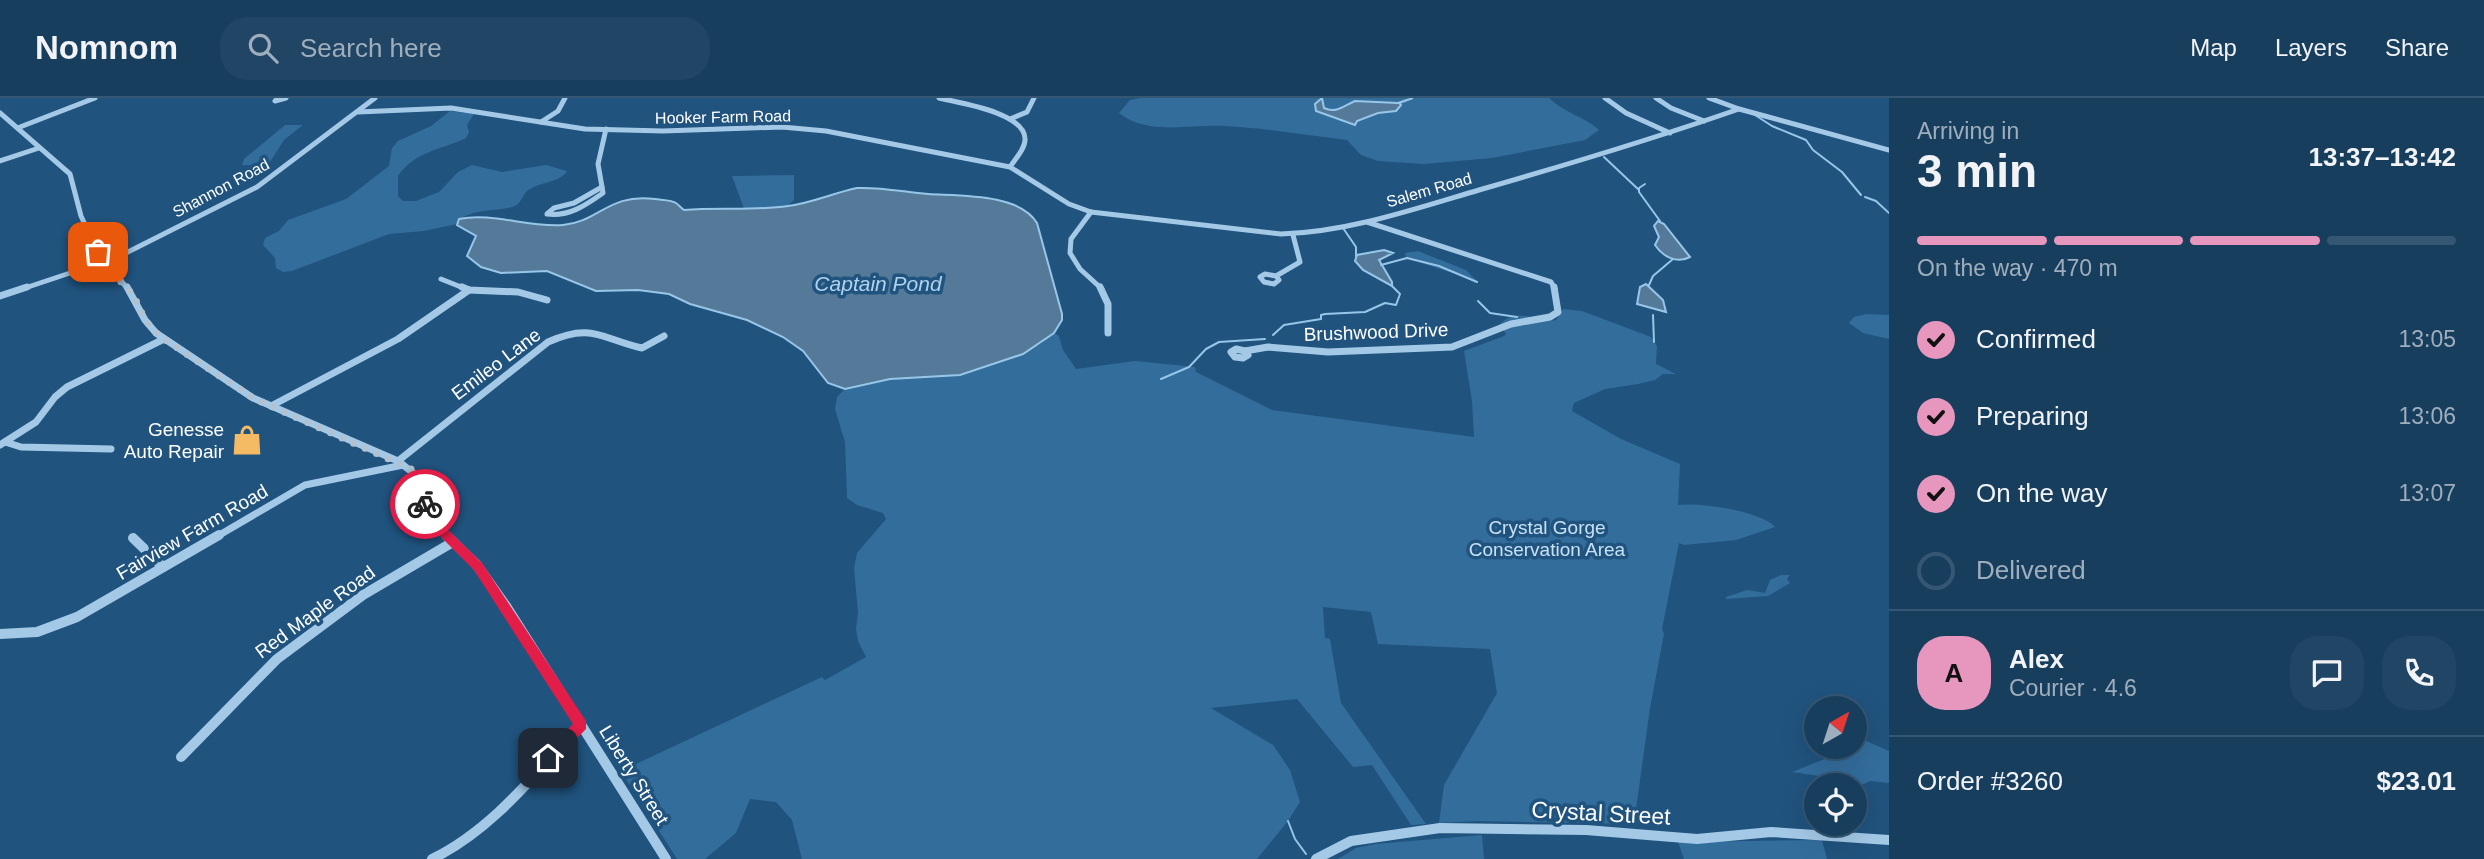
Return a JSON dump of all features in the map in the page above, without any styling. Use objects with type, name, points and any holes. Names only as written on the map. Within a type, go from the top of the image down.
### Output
[{"type":"street","points":[[20,127],[94,98]]},
{"type":"street","points":[[278,98],[275,101],[286,98]]},
{"type":"street","name":"Shannon Road","points":[[0,296],[104,263],[264,183],[375,98]]},
{"type":"street","points":[[541,122],[561,108],[565,98]]},
{"type":"street","points":[[939,98],[1010,119],[1022,128],[1025,135],[1010,167]]},
{"type":"street","points":[[1010,119],[1027,113],[1034,98]]},
{"type":"street","points":[[1605,98],[1626,113],[1670,133]]},
{"type":"street","points":[[1656,98],[1671,108],[1704,121]]},
{"type":"street","points":[[1709,98],[1739,109],[1889,150]]},
{"type":"street","name":"Hooker Farm Road","points":[[358,112],[451,108],[606,129],[804,129],[873,139],[1010,167],[1069,204],[1091,212],[1116,216]]},
{"type":"street","name":"Salem Road","points":[[1116,216],[1293,235],[1367,222],[1670,133],[1739,109]]},
{"type":"street","points":[[0,113],[20,127],[39,148],[70,174],[81,216],[104,263],[134,296],[150,327],[240,391],[401,463]]},
{"type":"street","points":[[601,187],[574,203],[554,208],[547,214],[559,215],[580,208],[602,195],[604,191],[598,164],[606,129]]},
{"type":"street","points":[[0,161],[39,148]]},
{"type":"street","points":[[1091,212],[1072,234],[1068,248],[1074,263],[1108,298],[1108,333]]},
{"type":"street","name":"Brushwood Drive","points":[[1245,351],[1268,347],[1328,352],[1461,345],[1503,327],[1556,314],[1558,309],[1554,285],[1541,278],[1367,222]]},
{"type":"street","points":[[1276,276],[1300,262],[1293,235]]},
{"type":"street","points":[[441,279],[469,290],[518,292],[547,300]]},
{"type":"street","points":[[271,407],[410,333],[443,312],[469,290]]},
{"type":"street","name":"Emileo Lane","points":[[401,463],[539,347],[562,334],[574,332],[604,335],[642,348],[664,336]]},
{"type":"street","points":[[3,443],[41,419],[55,397],[67,387],[164,339]]},
{"type":"street","points":[[3,443],[21,447],[111,449]]},
{"type":"street","name":"Liberty Street","points":[[401,463],[417,476],[430,519],[481,570],[666,859]]},
{"type":"street","name":"Fairview Farm Road","points":[[0,634],[27,634],[66,622],[305,485],[339,475],[401,463]]},
{"type":"street","points":[[133,538],[163,567]]},
{"type":"street","name":"Red Maple Road","points":[[181,757],[276,659],[363,595],[453,542]]},
{"type":"street","points":[[432,859],[447,852],[473,833],[581,725]]},
{"type":"street","name":"Crystal Street","points":[[1316,859],[1351,841],[1440,828],[1586,830],[1705,839],[1771,832],[1889,840]]},
{"type":"green space","points":[[1549,98],[1599,130],[1585,140],[1492,158],[1424,164],[1378,161],[1361,155],[1347,140],[1239,127],[1156,127],[1130,120],[1119,113],[1130,100]]},
{"type":"green space","points":[[450,111],[474,114],[467,125],[469,132],[466,138],[420,156],[405,168],[398,176],[398,196],[403,201],[416,201],[439,192],[458,172],[472,165],[502,172],[546,165],[567,171],[557,179],[530,189],[518,204],[512,207],[467,215],[457,224],[424,231],[389,234],[292,271],[283,272],[276,268],[275,258],[263,245],[265,238],[279,231],[288,220],[346,199],[389,166],[392,148],[398,141],[431,126]]},
{"type":"green space","points":[[285,125],[303,125],[284,140],[268,165],[242,165],[244,159]]},
{"type":"green space","points":[[794,175],[794,200],[784,209],[745,211],[732,176]]},
{"type":"green space","points":[[1418,251],[1466,270],[1477,281],[1406,258],[1405,253]]},
{"type":"green space","name":"Crystal Gorge Conservation Area","points":[[1563,309],[1582,311],[1651,337],[1657,346],[1656,364],[1676,374],[1663,374],[1655,380],[1605,389],[1574,403],[1572,411],[1621,439],[1680,464],[1678,505],[1714,506],[1744,512],[1768,521],[1775,527],[1736,540],[1684,545],[1679,543],[1662,629],[1664,634],[1650,708],[1634,824],[1476,821],[1439,823],[1444,785],[1497,693],[1490,649],[1378,644],[1371,612],[1323,607],[1325,638],[1330,639],[1341,703],[1426,824],[1411,825],[1372,765],[1353,767],[1297,699],[1211,708],[1273,745],[1290,770],[1300,802],[1257,859],[802,859],[792,820],[776,802],[750,799],[736,833],[705,859],[677,859],[621,771],[822,677],[825,680],[866,657],[858,641],[856,629],[858,613],[854,568],[857,553],[886,519],[883,513],[857,505],[847,498],[845,442],[835,409],[837,397],[845,389],[890,379],[960,375],[1040,344],[1054,333],[1059,336],[1063,350],[1076,369],[1135,361],[1195,367],[1196,372],[1272,410],[1474,437],[1472,401],[1464,351],[1504,336],[1506,334],[1500,324],[1514,316],[1556,320]]},
{"type":"green space","points":[[1866,314],[1889,315],[1889,339],[1863,333],[1849,323],[1854,317]]},
{"type":"green space","points":[[1781,575],[1790,575],[1787,579],[1790,583],[1768,596],[1726,599],[1747,590],[1765,593],[1770,580]]},
{"type":"green space","points":[[1867,741],[1889,751],[1889,783],[1867,782],[1867,773],[1792,772],[1822,760],[1867,760]]},
{"type":"green space","points":[[1482,835],[1484,859],[1338,859],[1356,848],[1375,844]]},
{"type":"green space","points":[[1822,840],[1827,859],[1684,859],[1678,842]]},
{"type":"water","points":[[1322,98],[1324,108],[1333,110],[1355,101],[1398,103],[1413,98],[1399,103],[1401,105],[1396,111],[1378,113],[1357,121],[1355,125],[1316,111],[1315,104]]},
{"type":"water","name":"Captain Pond","points":[[857,188],[987,198],[1017,206],[1028,213],[1037,223],[1062,314],[1062,320],[1054,333],[1023,354],[960,375],[890,379],[845,389],[828,383],[803,351],[783,337],[747,320],[690,304],[669,294],[638,290],[596,291],[547,271],[501,273],[481,267],[467,256],[476,236],[457,225],[459,219],[485,217],[563,225],[586,219],[626,200],[639,198],[672,201],[684,210],[788,206]]},
{"type":"water","points":[[1658,221],[1664,224],[1690,257],[1675,259],[1658,249],[1655,245],[1659,237],[1654,226]]},
{"type":"water","points":[[1384,250],[1393,253],[1379,260],[1392,286],[1363,270],[1355,261],[1357,255]]},
{"type":"water","points":[[1646,284],[1663,300],[1666,312],[1637,304],[1640,287]]},
{"type":"waterway","points":[[1755,115],[1772,126],[1806,140],[1813,150],[1842,172],[1861,195]]},
{"type":"waterway","points":[[1604,157],[1639,190]]},
{"type":"waterway","points":[[1639,190],[1645,184]]},
{"type":"waterway","points":[[1639,190],[1660,221]]},
{"type":"waterway","points":[[1865,197],[1876,201],[1889,213]]},
{"type":"waterway","points":[[1343,228],[1356,247],[1356,256]]},
{"type":"waterway","points":[[1381,265],[1407,258],[1439,266],[1477,282]]},
{"type":"waterway","points":[[1649,285],[1653,276],[1673,259]]},
{"type":"waterway","points":[[1273,335],[1284,325],[1321,319],[1321,315],[1325,314],[1365,312],[1385,303],[1396,305],[1400,294],[1392,286]]},
{"type":"waterway","points":[[1478,301],[1490,313],[1517,317]]},
{"type":"waterway","points":[[1653,315],[1654,342]]},
{"type":"waterway","points":[[1161,379],[1189,367],[1206,349],[1219,342],[1265,339]]},
{"type":"waterway","points":[[1288,821],[1295,839],[1306,854]]},
{"type":"way so far","points":[[98,252],[108,268],[134,296],[145,320],[158,335],[253,398],[411,469],[419,480],[425,504]]},
{"type":"place","name":"Genesse Auto Repair","points":[[247,440]]},
{"type":"route","points":[[425,504],[430,519],[478,567],[581,725],[548,758]]}]
